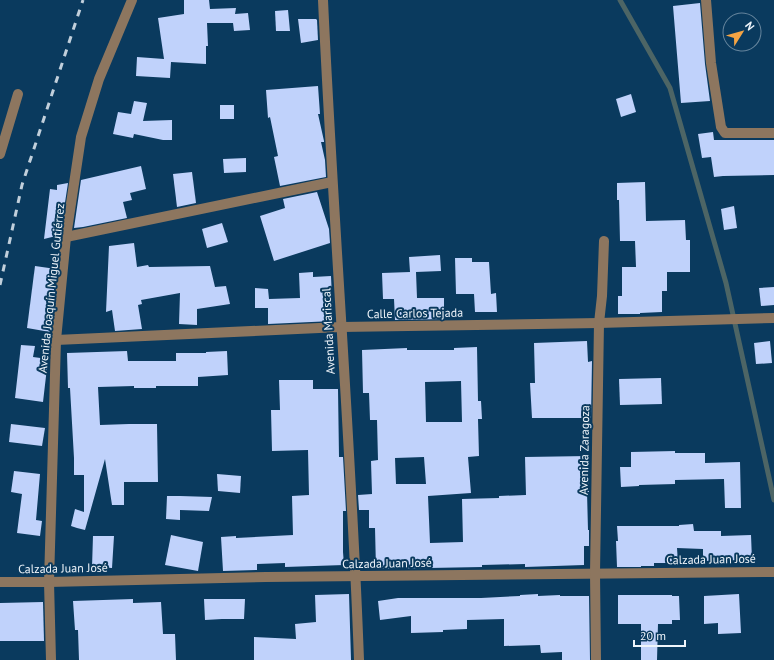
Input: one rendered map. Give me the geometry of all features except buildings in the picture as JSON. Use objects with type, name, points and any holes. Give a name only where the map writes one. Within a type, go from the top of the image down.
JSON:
[{"type":"street","name":"Avenida Joaquín Miguel Gutiérrez","points":[[51,660],[48,582],[56,340],[66,237],[81,137],[98,79],[132,0]]},
{"type":"street","name":"Avenida Mariscal","points":[[323,0],[332,182],[356,576],[359,660]]},
{"type":"street","points":[[706,0],[711,63],[721,127],[725,133],[774,133]]},
{"type":"street","points":[[0,154],[18,94]]},
{"type":"street","points":[[66,237],[332,182]]},
{"type":"street","name":"Avenida Zaragoza","points":[[596,660],[595,573],[599,323],[602,296],[604,241]]},
{"type":"street","name":"Calle Carlos Tejada","points":[[56,340],[341,327],[599,323],[774,318]]},
{"type":"street","name":"Calzada Juan José","points":[[0,582],[266,577],[774,572]]},
{"type":"waterway","points":[[620,0],[670,88],[726,283],[774,500]]},
{"type":"railway","points":[[0,285],[22,185],[83,0]]}]
